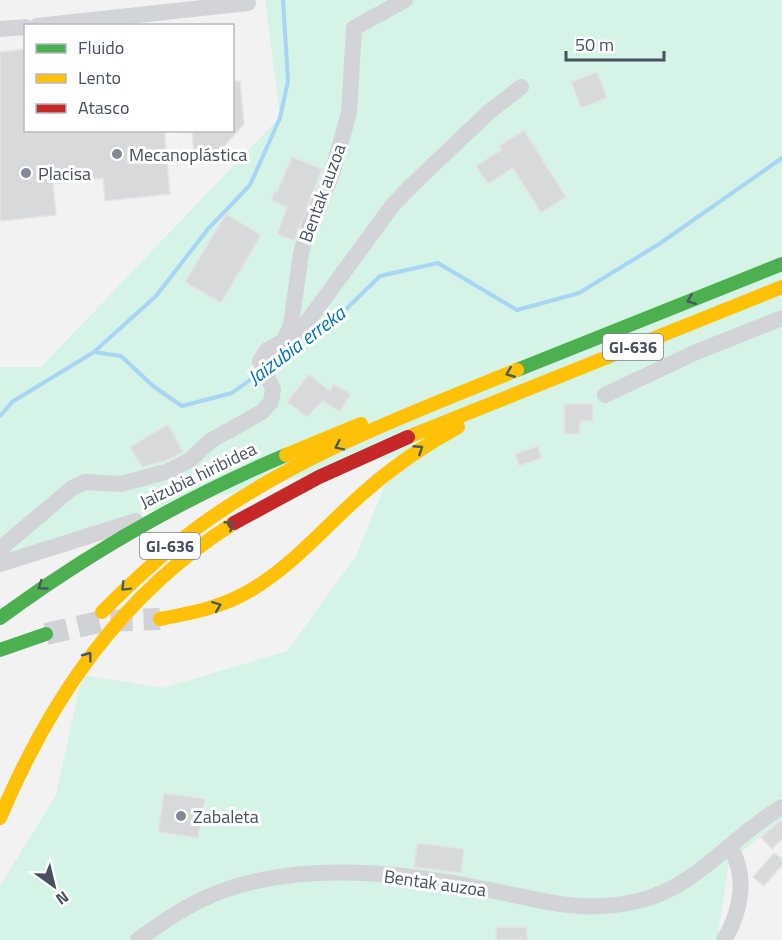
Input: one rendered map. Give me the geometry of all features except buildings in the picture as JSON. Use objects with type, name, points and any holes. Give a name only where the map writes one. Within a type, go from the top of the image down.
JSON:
[{"type":"main road","name":"GI-636","points":[[95,620],[147,566],[224,508],[298,466],[431,405],[782,264]]},
{"type":"main road","name":"GI-636","points":[[0,818],[28,751],[76,672],[115,624],[174,566],[232,523],[286,493],[402,440],[782,287]]},
{"type":"main road","name":"Jaizubia hiribidea","points":[[0,618],[62,572],[157,514],[284,454],[406,406],[431,405]]},
{"type":"main road","points":[[160,620],[209,610],[260,586],[305,550],[360,496],[396,465],[462,425],[483,407]]},
{"type":"main road","points":[[0,650],[46,634]]},
{"type":"street","name":"Bentak auzoa","points":[[283,343],[291,325],[301,253],[310,223],[330,180],[349,113],[354,28],[405,0]]},
{"type":"street","points":[[56,24],[248,3]]},
{"type":"street","points":[[0,29],[24,27]]},
{"type":"street","points":[[0,549],[72,488],[85,482],[121,484],[142,480],[190,460],[210,441],[262,412],[271,402],[273,389],[260,361],[267,350],[299,333],[392,206],[490,111],[521,87]]},
{"type":"street","points":[[605,395],[694,353],[782,318]]},
{"type":"street","points":[[0,564],[157,514]]},
{"type":"street","name":"Bentak auzoa","points":[[138,940],[176,914],[224,891],[271,878],[328,874],[375,874],[491,890],[571,908],[641,901],[670,888],[730,848],[782,807]]},
{"type":"street","points":[[724,940],[739,907],[740,863],[730,848]]},
{"type":"green space","points":[[265,0],[782,0],[782,818],[729,863],[717,940],[0,940],[0,886],[56,795],[82,675],[163,688],[287,651],[356,556],[397,456],[150,511],[0,558],[0,367],[41,367],[280,117]]},
{"type":"waterway","points":[[94,352],[156,296],[208,229],[250,185],[280,118],[288,81],[283,0]]},
{"type":"waterway","name":"Jaizubia erreka","points":[[267,368],[330,325],[380,276],[438,263],[517,310],[579,293],[659,244],[782,158]]},
{"type":"waterway","name":"Jaizubia erreka","points":[[0,416],[12,402],[94,352],[121,356],[153,386],[182,406],[232,393],[261,372]]},
{"type":"tunnel","points":[[46,634],[103,621],[160,619]]},
{"type":"traffic: fast","points":[[517,370],[782,264]]},
{"type":"traffic: fast","points":[[0,618],[68,571],[138,528],[211,489],[286,455]]},
{"type":"traffic: fast","points":[[0,650],[46,634]]},
{"type":"traffic: slow","points":[[408,437],[782,287]]},
{"type":"traffic: slow","points":[[102,612],[146,570],[194,530],[269,481],[391,421],[517,370]]},
{"type":"traffic: slow","points":[[286,455],[361,424]]},
{"type":"traffic: slow","points":[[160,619],[218,605],[251,590],[281,569],[384,476],[420,450],[458,427]]},
{"type":"traffic: slow","points":[[0,818],[42,732],[66,691],[94,652],[157,582],[194,551],[234,523]]},
{"type":"traffic: jam","points":[[234,523],[319,477],[408,437]]},
{"type":"place","name":"Mecanoplástica","points":[[117,154]]},
{"type":"place","name":"Placisa","points":[[26,173]]},
{"type":"place","name":"Zabaleta","points":[[181,816]]}]
